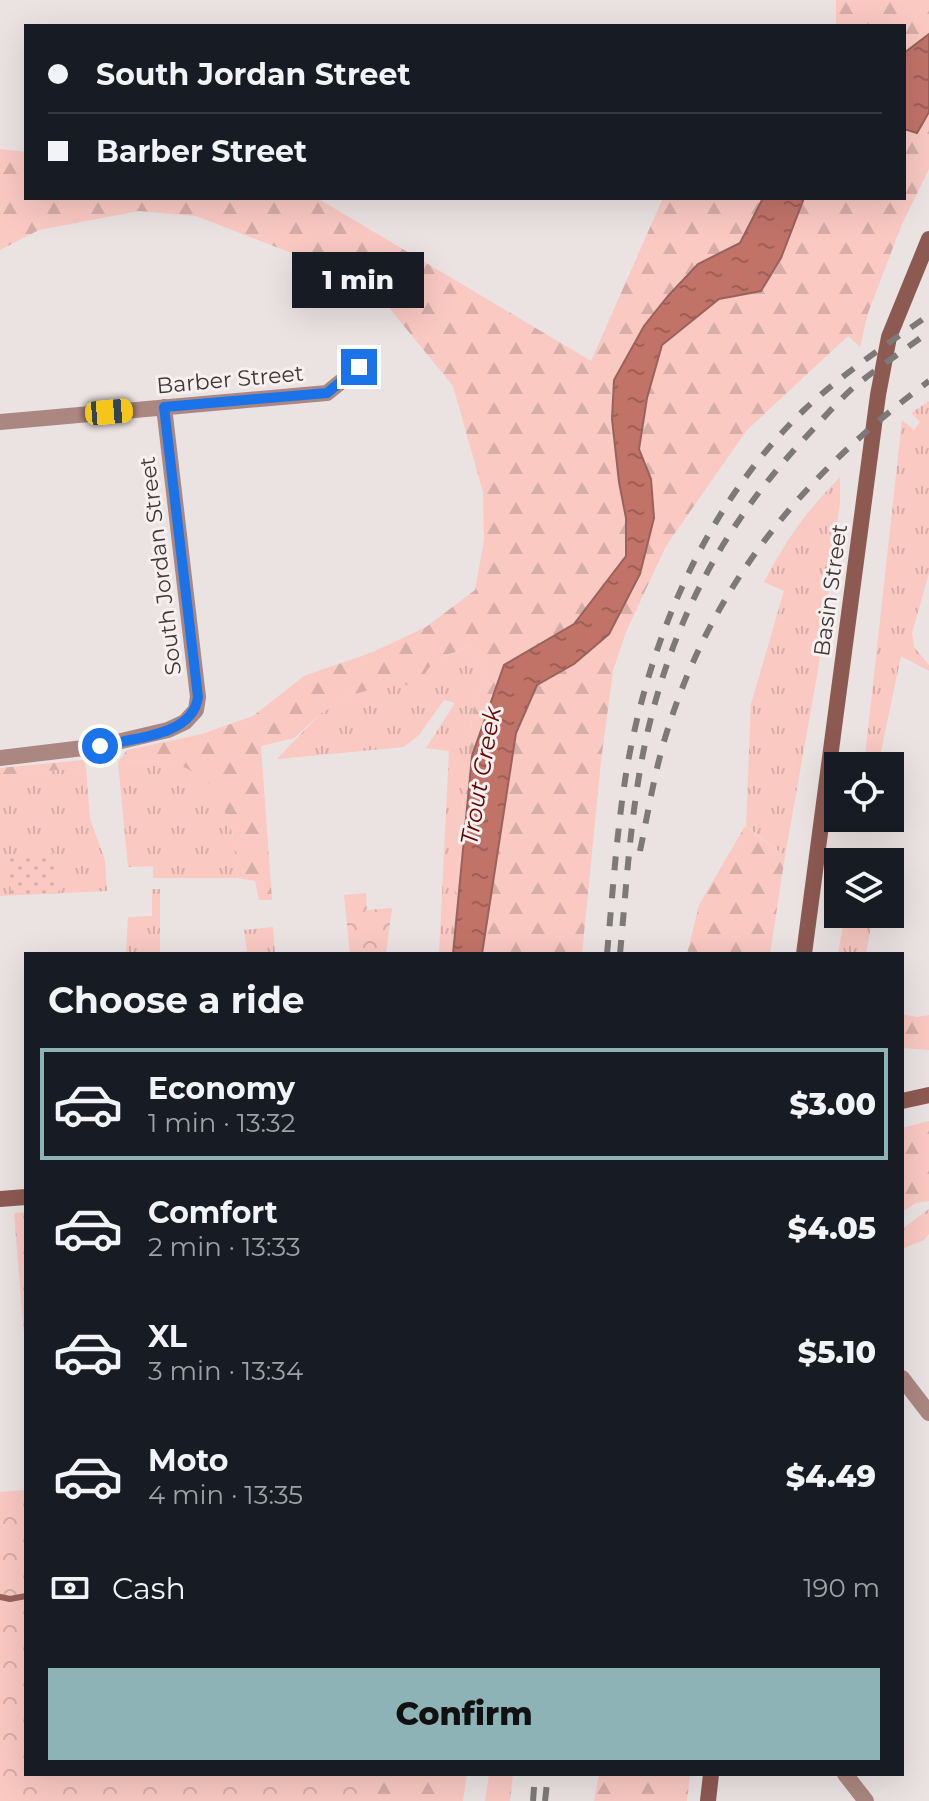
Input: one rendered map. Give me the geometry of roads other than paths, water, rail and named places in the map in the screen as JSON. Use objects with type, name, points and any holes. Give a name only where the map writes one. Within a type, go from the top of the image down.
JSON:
[{"type":"main road","name":"Basin Street","points":[[804,952],[878,395],[889,337],[929,239]]},
{"type":"main road","points":[[904,1101],[929,1095]]},
{"type":"main road","points":[[0,1199],[24,1197]]},
{"type":"main road","points":[[708,1801],[711,1776]]},
{"type":"street","name":"Barber Street","points":[[0,422],[327,393],[359,367]]},
{"type":"street","name":"South Jordan Street","points":[[0,758],[100,746],[168,730],[185,722],[196,710],[198,697],[164,407]]},
{"type":"street","points":[[904,1381],[929,1413]]},
{"type":"street","points":[[847,1776],[866,1801]]},
{"type":"water","points":[[929,34],[929,112],[917,133],[906,130],[906,51]]},
{"type":"water","points":[[762,200],[803,200],[781,258],[761,291],[719,299],[662,345],[647,398],[639,449],[651,479],[654,518],[640,574],[609,634],[574,664],[537,685],[516,733],[482,952],[453,952],[472,756],[504,665],[574,624],[626,556],[626,518],[612,419],[614,380],[644,326],[668,296],[698,264],[740,243]]},
{"type":"waterway","name":"Trout Creek","points":[[0,1597],[24,1596]]},
{"type":"railway","points":[[607,952],[628,762],[652,665],[689,572],[712,528],[770,446],[834,384],[929,315]]},
{"type":"railway","points":[[620,952],[642,758],[659,688],[688,610],[727,538],[776,471],[855,386],[929,332]]},
{"type":"railway","points":[[640,851],[661,752],[684,683],[708,631],[736,583],[767,537],[802,495],[883,417],[929,381]]},
{"type":"railway","points":[[533,1801],[535,1776]]},
{"type":"railway","points":[[545,1801],[548,1776]]}]
